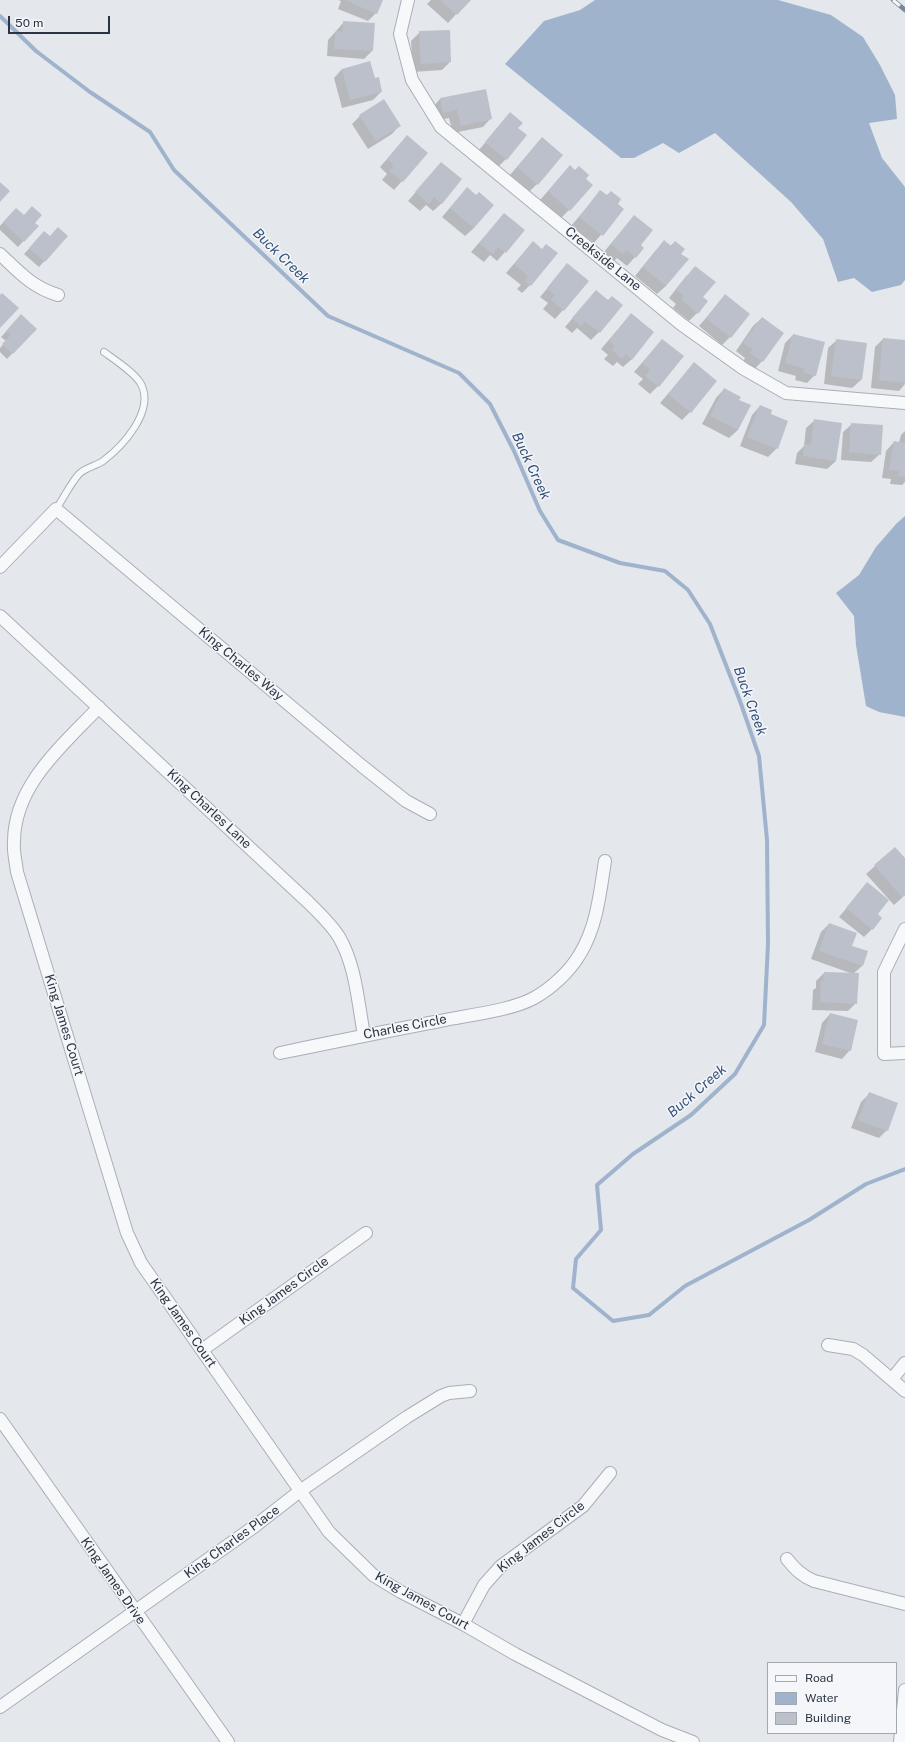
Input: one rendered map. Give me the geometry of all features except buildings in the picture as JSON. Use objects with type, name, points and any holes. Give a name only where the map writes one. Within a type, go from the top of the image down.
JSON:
[{"type":"street","name":"Creekside Lane","points":[[408,0],[400,34],[412,80],[441,127],[681,324],[744,368],[786,393],[905,403]]},
{"type":"street","points":[[0,254],[33,283],[43,290],[58,295]]},
{"type":"street","points":[[0,567],[56,509]]},
{"type":"street","name":"King Charles Way","points":[[56,509],[362,766],[406,800],[430,814]]},
{"type":"street","name":"King Charles Lane","points":[[0,616],[308,902],[331,926],[345,948],[352,973],[364,1035]]},
{"type":"street","name":"King James Court","points":[[99,707],[46,763],[26,792],[15,825],[14,855],[17,872],[127,1233],[141,1262],[329,1532],[373,1574],[401,1592],[515,1654],[662,1730],[693,1742]]},
{"type":"street","name":"Charles Circle","points":[[280,1053],[513,1006],[530,999],[552,986],[562,976],[579,955],[588,940],[594,923],[605,861]]},
{"type":"street","points":[[905,929],[884,972],[884,1054],[905,1053]]},
{"type":"street","name":"King James Circle","points":[[202,1350],[366,1233]]},
{"type":"street","points":[[828,1345],[853,1349],[905,1391]]},
{"type":"street","points":[[892,1379],[905,1363]]},
{"type":"street","name":"King Charles Place","points":[[0,1707],[255,1526],[300,1491],[406,1417],[440,1396],[449,1393],[470,1391]]},
{"type":"street","name":"King James Drive","points":[[0,1419],[228,1742]]},
{"type":"street","name":"King James Circle","points":[[462,1624],[484,1585],[501,1566],[583,1506],[610,1473]]},
{"type":"street","points":[[787,1560],[797,1571],[806,1578],[814,1581],[905,1604]]},
{"type":"street","points":[[900,1742],[905,1690]]},
{"type":"lane","points":[[56,509],[80,473],[102,462],[125,441],[139,422],[143,410],[144,396],[141,384],[131,373],[104,352]]},
{"type":"water","points":[[595,0],[778,0],[831,15],[863,37],[880,65],[895,95],[897,119],[869,123],[882,158],[905,187],[905,280],[901,285],[872,292],[854,278],[838,282],[823,239],[791,202],[715,133],[679,153],[663,143],[634,158],[621,158],[505,64],[544,21],[580,10]]},
{"type":"water","points":[[905,516],[905,717],[879,712],[866,706],[856,645],[854,616],[836,593],[859,575],[876,547]]},
{"type":"waterway","name":"Buck Creek","points":[[0,16],[36,51],[90,92],[150,132],[174,170],[328,316],[459,373],[490,404],[514,451],[540,511],[558,540],[620,563],[665,571],[688,590],[710,624],[740,701],[759,756],[767,840],[768,944],[764,1025],[735,1074],[691,1115],[633,1154],[597,1185],[601,1230],[576,1259],[573,1288],[613,1321],[649,1315],[685,1286],[809,1220],[866,1184],[905,1169]]},
{"type":"railway","points":[[893,0],[905,10]]}]
